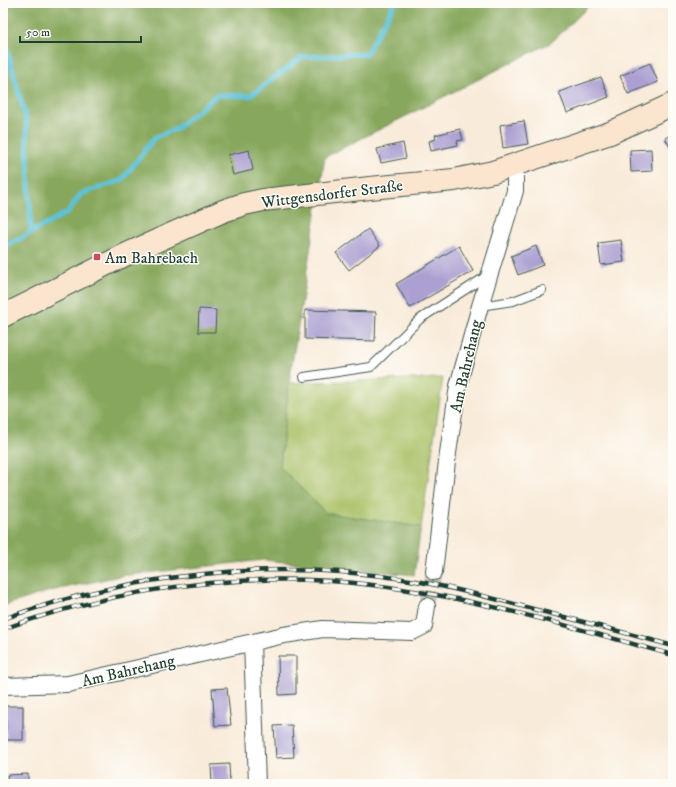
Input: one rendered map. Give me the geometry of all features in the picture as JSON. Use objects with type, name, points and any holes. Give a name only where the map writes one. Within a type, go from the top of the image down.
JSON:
[{"type":"street","name":"Wittgensdorfer Straße","points":[[3,316],[127,254],[223,211],[244,204],[263,200],[454,180],[493,172],[610,133],[673,104]]},
{"type":"street","name":"Am Bahrehang","points":[[434,572],[448,453],[458,386],[480,306],[515,191],[515,165]]},
{"type":"street","name":"Am Bahrehang","points":[[3,686],[68,684],[252,642],[323,629],[412,632],[424,626],[427,606]]},
{"type":"street","points":[[252,642],[257,784]]},
{"type":"lane","points":[[304,377],[371,367],[420,319],[490,274]]},
{"type":"lane","points":[[480,306],[513,301],[542,290]]},
{"type":"green space","points":[[3,3],[592,3],[552,42],[325,157],[289,383],[280,467],[326,513],[421,527],[414,575],[263,560],[120,576],[50,591],[3,606]]},
{"type":"green space","points":[[443,378],[421,527],[326,513],[280,467],[289,383]]},
{"type":"building","points":[[650,63],[658,82],[628,94],[620,76]]},
{"type":"building","points":[[601,77],[609,97],[567,113],[559,92]]},
{"type":"building","points":[[524,121],[528,144],[503,148],[500,125]]},
{"type":"building","points":[[460,129],[463,140],[457,141],[458,145],[431,151],[429,141],[436,139],[435,135]]},
{"type":"building","points":[[673,134],[673,153],[665,138]]},
{"type":"building","points":[[403,143],[406,158],[381,163],[377,149]]},
{"type":"building","points":[[651,149],[652,171],[631,172],[630,150]]},
{"type":"building","points":[[249,150],[253,170],[233,175],[228,155]]},
{"type":"building","points":[[368,229],[380,246],[349,270],[336,253]]},
{"type":"building","points":[[621,240],[624,262],[601,265],[598,243]]},
{"type":"building","points":[[459,246],[473,271],[410,308],[396,284]]},
{"type":"building","points":[[536,246],[543,265],[518,275],[511,256]]},
{"type":"building","points":[[199,309],[216,310],[215,332],[198,332]]},
{"type":"building","points":[[305,310],[376,312],[375,341],[305,339]]},
{"type":"building","points":[[278,656],[296,656],[296,694],[279,695]]},
{"type":"building","points":[[227,688],[231,725],[215,726],[212,689]]},
{"type":"building","points":[[6,706],[23,706],[23,740],[6,740]]},
{"type":"building","points":[[292,725],[294,757],[276,758],[274,726]]},
{"type":"building","points":[[229,764],[230,784],[212,784],[211,765]]},
{"type":"building","points":[[28,774],[28,784],[8,784],[7,775]]},
{"type":"waterway","points":[[3,248],[68,212],[81,194],[122,180],[155,137],[176,129],[217,95],[250,96],[302,57],[366,54],[395,3]]},
{"type":"waterway","points":[[3,35],[26,119],[31,231]]},
{"type":"tunnel","points":[[427,606],[434,572]]},
{"type":"railway","points":[[3,619],[52,603],[102,590],[152,581],[204,574],[307,570],[359,573],[441,586],[673,646]]},
{"type":"railway","points":[[3,629],[47,614],[93,602],[138,593],[232,581],[325,581],[410,590],[486,605],[673,655]]},
{"type":"place","name":"Am Bahrebach","points":[[97,257]]}]
